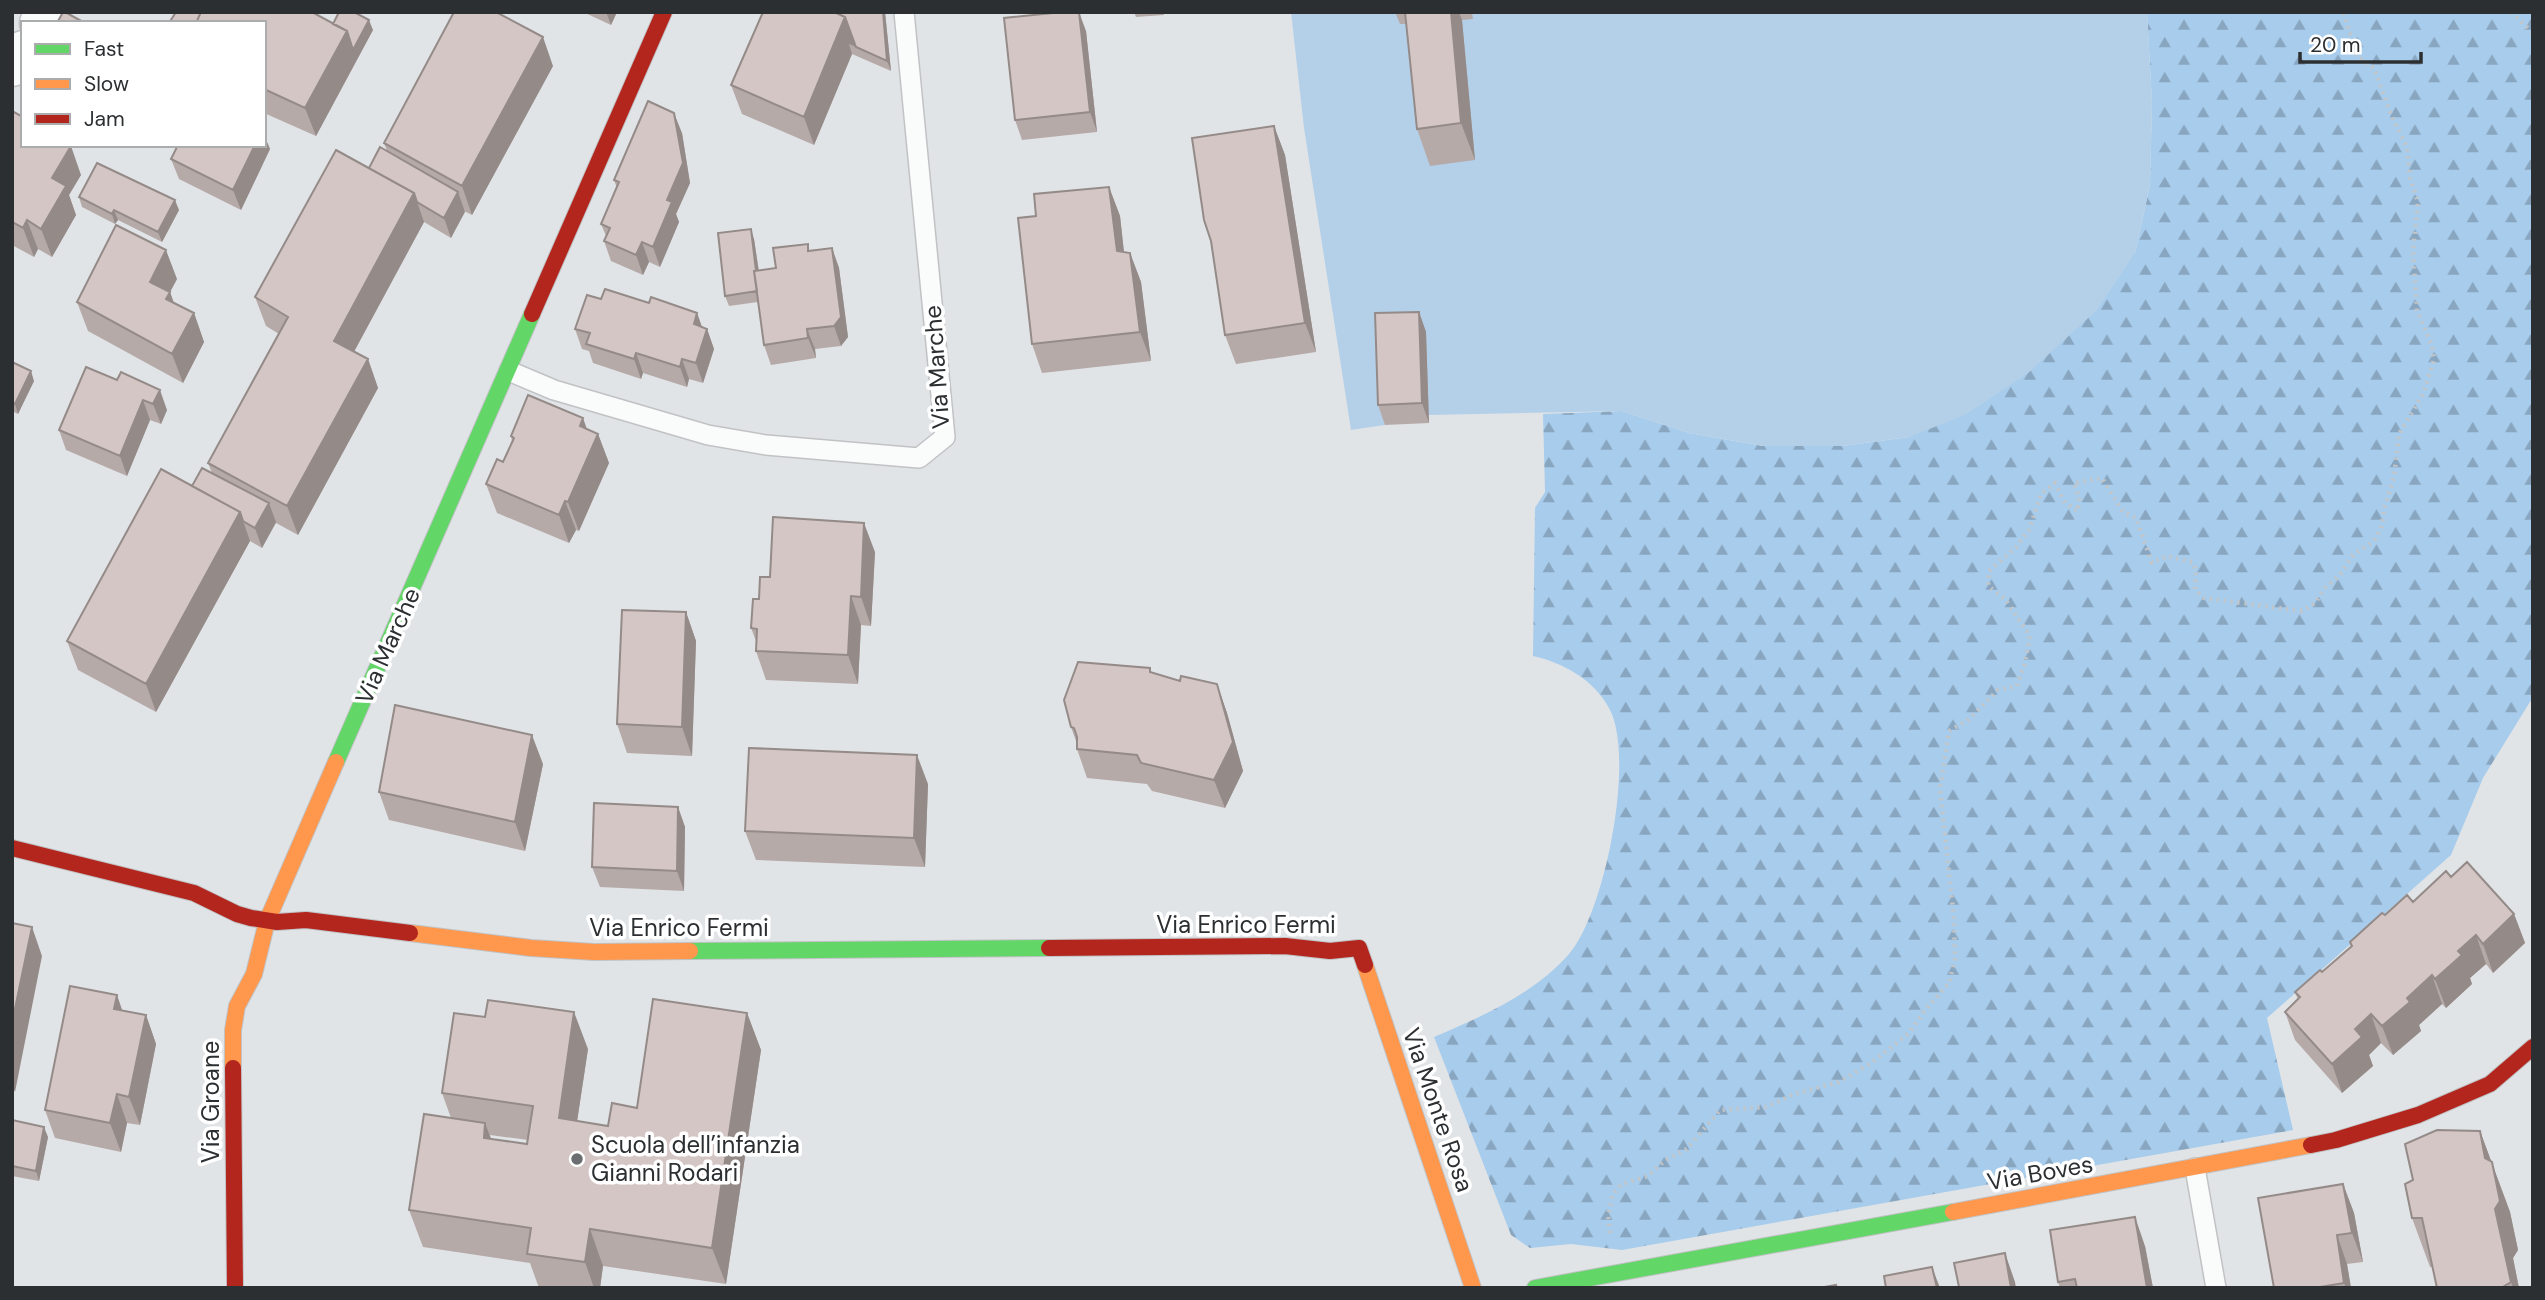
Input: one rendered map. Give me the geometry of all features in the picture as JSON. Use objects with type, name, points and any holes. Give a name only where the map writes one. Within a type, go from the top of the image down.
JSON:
[{"type":"street","name":"Via Marche","points":[[267,921],[664,12]]},
{"type":"street","name":"Via Enrico Fermi","points":[[12,848],[194,893],[237,914],[267,921],[306,920],[519,947],[594,952],[1285,946],[1330,951],[1359,948]]},
{"type":"street","name":"Via Groane","points":[[235,1288],[234,1017],[247,984],[254,974],[267,921]]},
{"type":"street","name":"Via Monte Rosa","points":[[1359,948],[1473,1288]]},
{"type":"street","name":"Via Boves","points":[[1535,1288],[2336,1140],[2418,1115],[2490,1084],[2533,1047]]},
{"type":"lane","name":"Via Marche","points":[[509,371],[554,390],[708,435],[766,445],[919,458],[945,437],[904,12]]},
{"type":"lane","points":[[2490,1084],[2533,1065]]},
{"type":"lane","points":[[2195,1168],[2216,1288]]},
{"type":"path","points":[[1623,1273],[1614,1254],[1608,1215],[1613,1194],[1622,1184],[1648,1176],[1664,1161],[1687,1149],[1720,1110],[1766,1107],[1794,1094],[1839,1082],[1871,1063],[1908,1034],[1949,983],[1955,960],[1947,836],[1940,789],[1949,731],[1968,720],[1998,690],[2017,686],[2030,636],[2005,599],[1988,586],[1989,571],[2016,547],[2029,530],[2041,494],[2054,483],[2065,503],[2078,511],[2079,498],[2074,483],[2102,478],[2123,512],[2136,518],[2152,563],[2167,556],[2192,562],[2196,570],[2195,590],[2204,598],[2251,605],[2302,611],[2315,603],[2325,588],[2340,575],[2353,555],[2374,541],[2381,528],[2394,477],[2399,434],[2423,394],[2434,360],[2432,346],[2417,310],[2413,251],[2418,202],[2410,178],[2407,147],[2392,117],[2374,68],[2357,56],[2343,12]]},
{"type":"path","points":[[2511,12],[2533,33]]},
{"type":"green space","points":[[2147,12],[2533,12],[2533,697],[2483,778],[2451,855],[2267,1018],[2293,1130],[1622,1250],[1571,1244],[1530,1248],[1511,1235],[1434,1037],[1507,1003],[1540,981],[1569,954],[1582,934],[1594,905],[1613,834],[1619,761],[1617,731],[1609,708],[1595,689],[1577,674],[1556,663],[1533,656],[1535,508],[1545,492],[1543,414],[1622,411],[1689,433],[1763,446],[1843,446],[1909,437],[2135,253],[2150,185],[2152,103]]},
{"type":"shaded area","points":[[1291,12],[2147,12],[2152,103],[2150,185],[2135,253],[2097,310],[2027,374],[1965,415],[1909,437],[1843,446],[1763,446],[1689,433],[1622,411],[1429,415],[1383,333],[1385,425],[1351,430],[1304,128]]},
{"type":"building","points":[[65,12],[81,21],[58,21]]},
{"type":"building","points":[[176,12],[201,12],[197,21],[170,21]]},
{"type":"building","points":[[201,12],[312,12],[347,31],[305,108],[266,90],[266,21],[197,21]]},
{"type":"building","points":[[339,12],[354,12],[369,20],[353,50],[347,31],[333,24]]},
{"type":"building","points":[[454,12],[496,12],[543,37],[462,186],[384,143]]},
{"type":"building","points":[[763,12],[834,12],[845,17],[804,117],[731,85]]},
{"type":"building","points":[[834,12],[883,12],[887,61],[856,47],[845,17]]},
{"type":"building","points":[[1079,12],[1090,112],[1015,120],[1004,18]]},
{"type":"building","points":[[1405,12],[1451,12],[1461,123],[1417,129]]},
{"type":"building","points":[[648,101],[674,113],[683,163],[667,200],[672,202],[653,247],[642,242],[636,255],[604,241],[610,228],[601,224],[619,182],[614,180]]},
{"type":"building","points":[[12,111],[21,116],[21,147],[70,147],[52,178],[66,186],[41,229],[27,220],[23,228],[12,222]]},
{"type":"building","points":[[1274,126],[1305,323],[1225,335],[1192,138]]},
{"type":"building","points":[[177,147],[254,147],[233,190],[171,159]]},
{"type":"building","points":[[380,147],[458,192],[444,218],[417,202],[414,193],[369,168]]},
{"type":"building","points":[[336,150],[414,193],[334,341],[368,359],[287,506],[208,463],[288,317],[255,297]]},
{"type":"building","points":[[97,163],[175,200],[158,232],[114,210],[112,214],[79,197]]},
{"type":"building","points":[[1109,187],[1117,251],[1130,253],[1140,332],[1032,344],[1018,218],[1036,216],[1034,194]]},
{"type":"building","points":[[116,225],[166,250],[150,282],[170,292],[166,299],[194,313],[172,354],[77,302]]},
{"type":"building","points":[[751,229],[757,291],[725,296],[718,233]]},
{"type":"building","points":[[808,244],[808,251],[832,248],[841,317],[834,326],[807,329],[808,338],[764,345],[754,271],[776,268],[773,248]]},
{"type":"building","points":[[605,289],[649,303],[651,297],[697,313],[694,324],[707,329],[696,363],[682,359],[680,367],[636,353],[634,359],[586,344],[590,333],[575,329],[587,295],[601,299]]},
{"type":"building","points":[[1419,312],[1422,403],[1378,405],[1375,313]]},
{"type":"building","points":[[12,362],[31,371],[15,404],[12,402]]},
{"type":"building","points":[[86,367],[117,380],[121,372],[160,390],[153,404],[143,400],[120,456],[59,430]]},
{"type":"building","points":[[528,395],[583,418],[580,426],[598,434],[568,502],[565,501],[559,515],[486,484],[497,459],[503,462]]},
{"type":"building","points":[[202,468],[269,503],[255,528],[243,521],[240,512],[192,486]]},
{"type":"building","points":[[161,469],[240,512],[146,684],[67,641]]},
{"type":"building","points":[[773,517],[864,523],[861,597],[851,596],[848,655],[756,651],[757,629],[751,628],[753,599],[759,599],[760,577],[770,577]]},
{"type":"building","points":[[622,610],[686,612],[682,727],[617,724]]},
{"type":"building","points":[[1078,662],[1150,668],[1150,672],[1180,681],[1181,676],[1217,684],[1233,742],[1214,780],[1141,763],[1137,755],[1077,749],[1077,737],[1071,727],[1064,700]]},
{"type":"building","points":[[395,705],[532,735],[515,822],[379,792]]},
{"type":"building","points":[[749,748],[917,755],[914,838],[745,831]]},
{"type":"building","points":[[594,803],[678,807],[677,871],[592,867]]},
{"type":"building","points":[[2467,862],[2514,914],[2483,944],[2476,935],[2458,951],[2462,955],[2435,979],[2432,975],[2407,998],[2410,1002],[2382,1026],[2371,1014],[2355,1029],[2362,1037],[2332,1064],[2285,1012],[2300,997],[2295,992],[2352,946],[2350,942],[2382,913],[2385,915],[2407,895],[2413,902],[2446,871],[2451,877]]},
{"type":"building","points":[[12,923],[32,927],[12,1023]]},
{"type":"building","points":[[70,986],[117,995],[114,1009],[146,1015],[129,1097],[117,1094],[110,1123],[45,1110]]},
{"type":"building","points":[[653,999],[747,1013],[712,1248],[590,1229],[585,1262],[527,1254],[531,1228],[409,1210],[424,1114],[485,1123],[484,1138],[527,1144],[533,1106],[442,1093],[454,1013],[485,1017],[488,1000],[574,1012],[559,1118],[608,1126],[612,1103],[637,1108]]},
{"type":"building","points":[[12,1120],[44,1127],[36,1171],[12,1166]]},
{"type":"building","points":[[2437,1130],[2480,1131],[2485,1158],[2492,1162],[2500,1201],[2495,1209],[2511,1282],[2501,1288],[2437,1288],[2422,1218],[2412,1218],[2405,1184],[2413,1180],[2405,1144]]},
{"type":"building","points":[[2343,1184],[2352,1233],[2337,1235],[2344,1283],[2314,1288],[2274,1288],[2258,1198]]},
{"type":"building","points":[[2135,1217],[2147,1288],[2077,1288],[2075,1279],[2058,1282],[2050,1230]]},
{"type":"building","points":[[2005,1253],[2011,1288],[1953,1288],[1959,1287],[1954,1263]]},
{"type":"building","points":[[1932,1267],[1937,1288],[1886,1288],[1884,1276]]},
{"type":"traffic: fast","points":[[336,762],[532,314]]},
{"type":"traffic: fast","points":[[690,951],[1049,948]]},
{"type":"traffic: fast","points":[[1535,1288],[1953,1212]]},
{"type":"traffic: slow","points":[[233,1068],[233,1030],[237,1006],[254,974],[267,921],[336,762]]},
{"type":"traffic: slow","points":[[410,933],[531,948],[594,952],[690,951]]},
{"type":"traffic: slow","points":[[1365,965],[1473,1288]]},
{"type":"traffic: slow","points":[[1953,1212],[2311,1145]]},
{"type":"traffic: jam","points":[[532,314],[664,12]]},
{"type":"traffic: jam","points":[[12,848],[194,893],[251,918],[277,922],[306,920],[410,933]]},
{"type":"traffic: jam","points":[[1049,948],[1285,946],[1330,951],[1359,948],[1365,965]]},
{"type":"traffic: jam","points":[[2311,1145],[2418,1115],[2490,1084],[2533,1047]]},
{"type":"traffic: jam","points":[[233,1068],[235,1288]]},
{"type":"place","name":"Scuola dell’infanzia Gianni Rodari","points":[[577,1159]]}]
